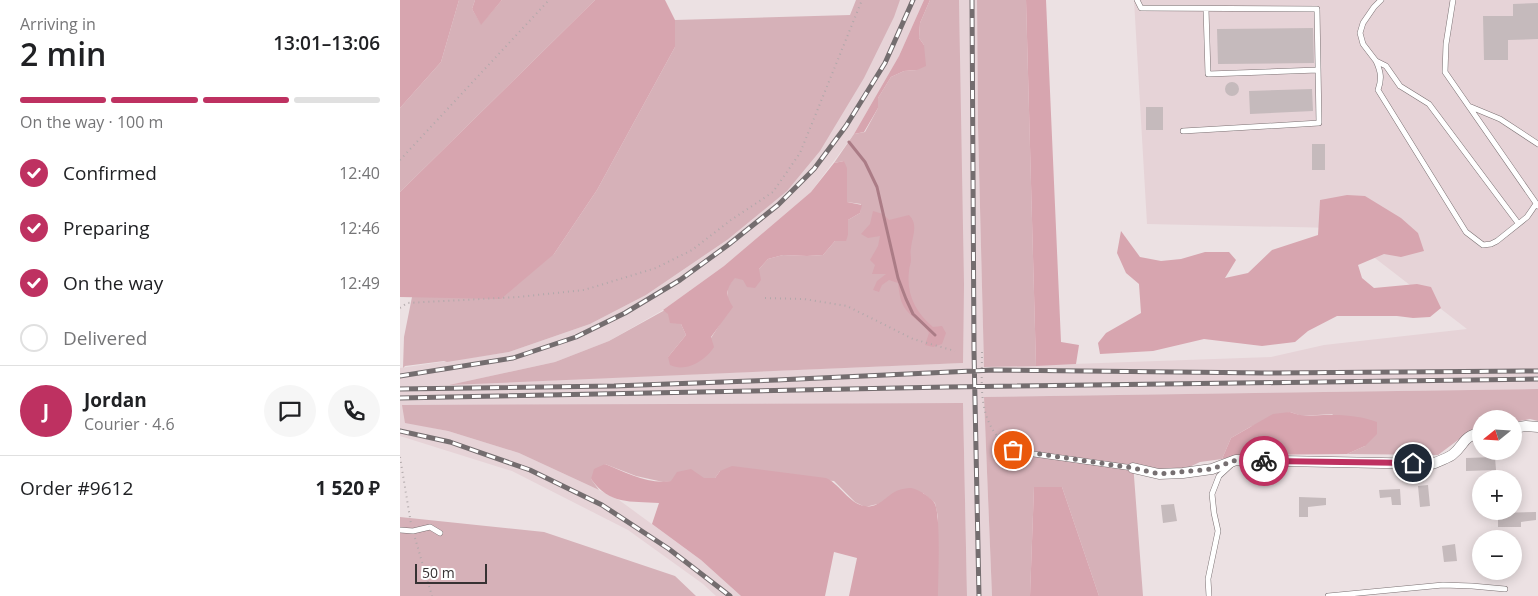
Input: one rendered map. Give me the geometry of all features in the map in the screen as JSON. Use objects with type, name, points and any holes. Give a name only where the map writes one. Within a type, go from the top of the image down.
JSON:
[{"type":"street","points":[[1522,427],[1538,427]]},
{"type":"street","points":[[1133,468],[1159,474],[1184,473],[1212,469],[1236,460],[1432,464],[1453,454],[1472,435]]},
{"type":"lane","points":[[1137,0],[1141,8],[1317,9],[1319,123],[1183,131]]},
{"type":"lane","points":[[1381,0],[1374,7],[1360,33],[1363,44],[1376,61],[1381,72],[1378,90],[1466,232],[1483,245],[1491,244],[1527,217],[1537,205],[1445,72],[1446,44],[1453,0]]},
{"type":"lane","points":[[1206,8],[1208,74],[1318,70]]},
{"type":"lane","points":[[1376,61],[1386,66],[1400,86],[1429,104],[1518,223]]},
{"type":"lane","points":[[1470,106],[1500,119],[1538,144]]},
{"type":"lane","points":[[1013,450],[1133,468]]},
{"type":"lane","points":[[1209,596],[1208,579],[1218,531],[1212,494],[1219,476],[1236,460]]},
{"type":"lane","points":[[400,530],[413,531],[430,528],[440,533]]},
{"type":"lane","points":[[1328,596],[1443,585],[1505,590]]},
{"type":"path","points":[[400,160],[549,0]]},
{"type":"path","points":[[400,304],[518,297],[584,290],[656,268],[692,250],[731,220],[773,192],[800,153],[862,0]]},
{"type":"path","points":[[765,298],[804,299],[847,306],[913,339],[955,351]]},
{"type":"path","points":[[400,308],[407,303]]},
{"type":"path","points":[[982,352],[982,396],[987,421],[1002,441],[1013,450]]},
{"type":"path","points":[[400,457],[407,505],[432,596]]},
{"type":"shaded area","points":[[400,0],[459,0],[441,62],[400,108]]},
{"type":"shaded area","points":[[459,0],[475,0],[472,9],[481,24],[502,0],[595,0],[400,192],[400,108],[441,62]]},
{"type":"shaded area","points":[[475,0],[502,0],[481,25],[472,9]]},
{"type":"shaded area","points":[[595,0],[665,0],[675,20],[675,47],[597,190],[554,254],[501,299],[400,297],[400,192]]},
{"type":"shaded area","points":[[856,0],[900,0],[894,17],[864,78],[820,151],[787,191],[727,240],[646,295],[590,324],[509,352],[447,362],[405,366],[403,368],[404,337],[412,297],[439,297],[554,254],[597,190],[675,47],[675,20],[850,15]]},
{"type":"shaded area","points":[[900,0],[924,0],[899,56],[854,134],[811,192],[724,266],[663,310],[609,341],[555,362],[454,384],[963,363],[959,0],[977,0],[984,367],[1271,357],[1324,345],[1467,329],[1336,228],[1147,224],[1134,0],[1538,0],[1538,389],[984,397],[992,596],[967,596],[963,403],[601,405],[405,422],[448,431],[519,453],[619,500],[701,560],[741,596],[716,596],[703,584],[628,530],[512,471],[400,436],[400,368],[509,352],[590,324],[646,295],[727,240]]},
{"type":"shaded area","points":[[924,0],[930,0],[920,23],[919,38],[924,45],[926,66],[917,70],[904,71],[891,77],[878,98],[878,108],[864,132],[854,134],[899,56]]},
{"type":"shaded area","points":[[930,0],[959,0],[964,285],[963,363],[449,385],[555,362],[609,341],[665,310],[681,324],[686,335],[668,357],[711,338],[720,324],[728,299],[728,287],[735,277],[743,279],[759,269],[768,259],[783,255],[823,255],[835,241],[848,235],[848,220],[860,213],[861,204],[847,202],[844,161],[834,163],[854,134],[865,132],[878,108],[878,98],[891,77],[904,71],[917,70],[924,45],[919,38],[920,23]]},
{"type":"shaded area","points":[[977,0],[1026,0],[1036,366],[984,367]]},
{"type":"shaded area","points":[[1026,0],[1046,0],[1061,342],[1079,345],[1076,364],[1036,366]]},
{"type":"shaded area","points":[[844,161],[847,168],[847,202],[862,205],[860,213],[848,220],[846,241],[835,241],[823,255],[783,255],[768,259],[759,269],[761,280],[755,288],[747,287],[743,280],[735,278],[728,292],[733,307],[711,337],[714,347],[701,361],[695,364],[682,367],[670,365],[668,357],[686,335],[681,324],[670,323],[668,314],[663,310],[724,266],[811,192],[834,163]]},
{"type":"shaded area","points":[[1347,195],[1365,196],[1401,218],[1418,233],[1424,251],[1401,257],[1384,254],[1358,265],[1362,278],[1374,288],[1417,284],[1431,287],[1441,308],[1430,317],[1337,316],[1308,331],[1295,342],[1262,346],[1204,339],[1153,351],[1100,354],[1098,343],[1106,333],[1141,313],[1139,284],[1126,273],[1117,253],[1121,231],[1140,257],[1161,261],[1181,259],[1205,252],[1229,252],[1236,260],[1225,278],[1248,273],[1272,250],[1318,235],[1320,200]]},
{"type":"shaded area","points":[[873,211],[883,214],[889,220],[909,215],[912,219],[914,231],[908,279],[909,287],[917,309],[927,322],[933,327],[942,326],[946,333],[942,344],[933,347],[925,345],[929,333],[904,307],[898,283],[889,280],[882,285],[879,292],[873,290],[877,281],[886,274],[872,274],[875,265],[870,260],[878,246],[880,236],[868,238],[861,234],[870,224]]},
{"type":"shaded area","points":[[1538,389],[1538,421],[1530,419],[1522,420],[1522,410],[1472,410],[1472,432],[1466,434],[1438,455],[1347,454],[1365,446],[1332,414],[1302,416],[1290,412],[1250,427],[1231,438],[1222,459],[1200,462],[1177,473],[1133,463],[1143,596],[1099,596],[1062,487],[1034,487],[1030,596],[992,596],[984,397]]},
{"type":"shaded area","points":[[963,403],[967,596],[938,596],[938,517],[935,503],[923,493],[865,507],[855,502],[834,481],[720,471],[715,478],[663,482],[636,476],[605,464],[591,479],[599,490],[519,453],[448,431],[405,423],[402,405]]},
{"type":"shaded area","points":[[1290,412],[1307,416],[1340,415],[1366,419],[1377,422],[1377,434],[1365,446],[1347,454],[1240,455],[1222,459],[1231,438],[1273,414]]},
{"type":"shaded area","points":[[605,464],[637,477],[663,482],[671,481],[677,472],[691,469],[704,478],[715,478],[720,471],[732,466],[826,478],[854,502],[865,506],[875,505],[899,490],[910,488],[916,490],[928,496],[935,504],[937,511],[939,535],[938,596],[849,596],[857,558],[834,552],[825,596],[741,596],[701,560],[652,524],[659,503],[621,500],[598,487],[591,479],[594,469]]},
{"type":"shaded area","points":[[1034,487],[1062,487],[1099,596],[1030,596]]},
{"type":"shaded area","points":[[400,517],[544,532],[675,576],[696,596],[400,596]]},
{"type":"building","points":[[1538,3],[1538,39],[1508,40],[1508,60],[1484,60],[1483,16],[1513,16],[1513,4]]},
{"type":"building","points":[[1313,28],[1314,63],[1218,64],[1217,29]]},
{"type":"building","points":[[1229,82],[1235,82],[1239,89],[1235,96],[1229,96],[1225,92],[1225,86]]},
{"type":"building","points":[[1312,89],[1313,111],[1250,114],[1249,91]]},
{"type":"building","points":[[1146,107],[1163,107],[1163,130],[1146,130]]},
{"type":"building","points":[[1312,144],[1325,144],[1325,170],[1312,170]]},
{"type":"building","points":[[1466,458],[1472,458],[1472,460],[1495,460],[1496,470],[1466,471]]},
{"type":"building","points":[[1428,485],[1430,506],[1420,507],[1418,486]]},
{"type":"building","points":[[1400,489],[1401,505],[1392,505],[1391,497],[1380,498],[1379,490]]},
{"type":"building","points":[[1299,497],[1326,498],[1326,505],[1308,507],[1308,517],[1299,517]]},
{"type":"building","points":[[1174,504],[1177,521],[1163,523],[1161,505]]},
{"type":"building","points":[[1522,512],[1536,512],[1536,520],[1521,522],[1521,527],[1498,527],[1498,520],[1522,520]]},
{"type":"building","points":[[1455,544],[1457,561],[1444,562],[1442,546]]},
{"type":"waterway","points":[[849,142],[865,162],[877,187],[898,278],[906,299],[913,314],[935,335]]},
{"type":"railway","points":[[400,376],[513,358],[576,337],[625,313],[680,280],[728,245],[778,205],[814,169],[846,126],[885,63],[913,0]]},
{"type":"railway","points":[[972,0],[974,351],[979,596]]},
{"type":"railway","points":[[400,389],[614,386],[994,370],[1267,373],[1538,371]]},
{"type":"railway","points":[[400,398],[947,387],[1538,379]]},
{"type":"railway","points":[[400,431],[450,442],[530,470],[602,505],[669,549],[730,596]]},
{"type":"way so far","points":[[1013,450],[1133,468],[1159,474],[1212,469],[1236,460],[1264,461]]},
{"type":"route","points":[[1264,461],[1413,463]]}]
